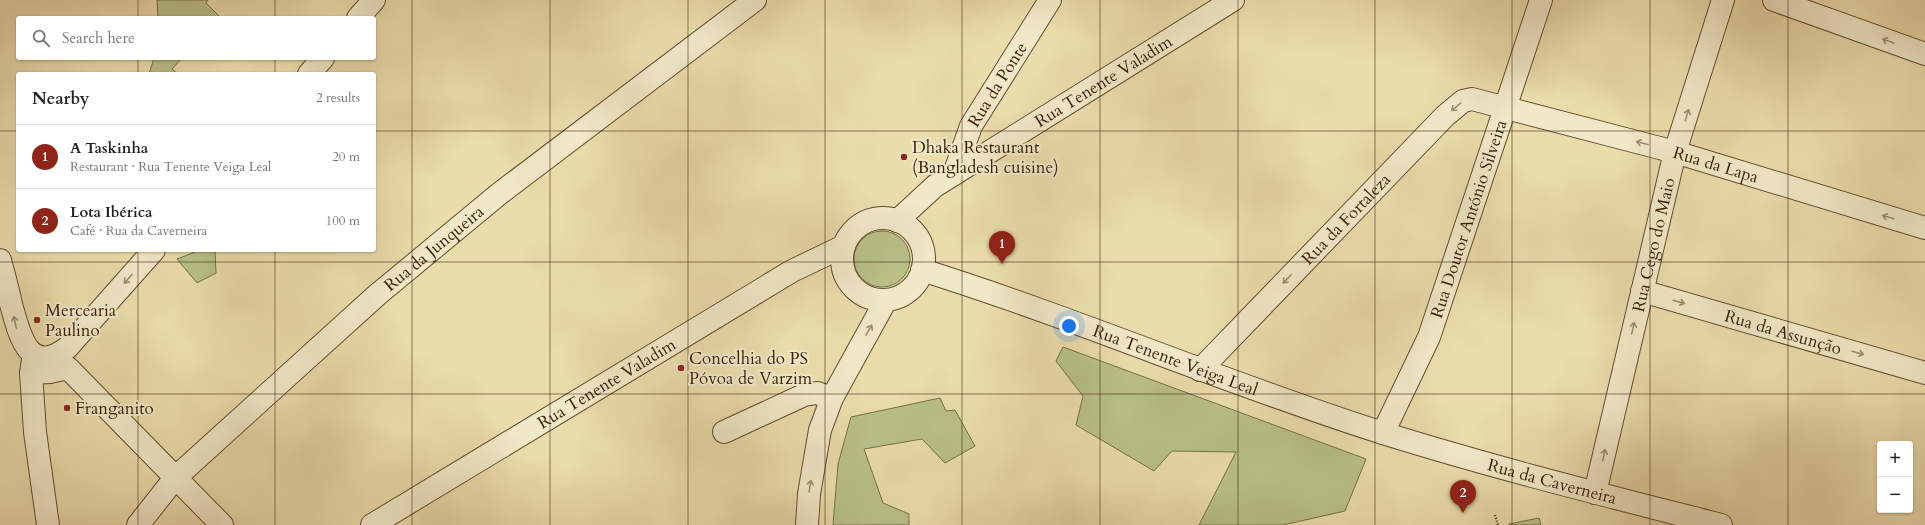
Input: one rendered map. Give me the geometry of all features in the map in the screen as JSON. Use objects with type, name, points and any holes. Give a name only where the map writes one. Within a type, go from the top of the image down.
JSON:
[{"type":"street","points":[[360,16],[374,0]]},
{"type":"street","name":"Rua da Junqueira","points":[[138,525],[175,478],[377,295],[499,194],[755,0]]},
{"type":"street","name":"Rua da Ponte","points":[[954,174],[971,126],[1050,0]]},
{"type":"street","name":"Rua Tenente Valadim","points":[[897,221],[935,186],[1233,0]]},
{"type":"street","name":"Rua Doutor António Silveira","points":[[1383,433],[1429,337],[1541,0]]},
{"type":"street","name":"Rua Cego do Maio","points":[[1595,493],[1675,152],[1722,0]]},
{"type":"street","points":[[1774,0],[1925,54]]},
{"type":"street","points":[[311,72],[321,60]]},
{"type":"street","name":"Rua da Fortaleza","points":[[1200,370],[1445,116],[1463,101],[1472,99],[1506,108]]},
{"type":"street","name":"Rua da Lapa","points":[[1506,108],[1675,152],[1925,228]]},
{"type":"street","points":[[881,219],[897,221],[913,232],[919,241],[923,260],[922,270],[912,287],[900,296],[886,300],[872,299],[860,294],[850,285],[844,273],[842,260],[844,246],[852,232],[865,222],[881,219]]},
{"type":"street","name":"Rua Tenente Valadim","points":[[372,525],[792,271],[844,246]]},
{"type":"street","points":[[33,363],[43,356],[56,356],[67,348],[152,252]]},
{"type":"street","points":[[0,260],[18,332],[29,351],[33,363],[35,432],[48,525]]},
{"type":"street","name":"Rua Tenente Veiga Leal","points":[[922,270],[982,289],[1200,370],[1383,433]]},
{"type":"street","name":"Rua da Assunção","points":[[1642,291],[1925,373]]},
{"type":"street","points":[[807,525],[809,494],[820,430],[832,398],[852,359],[886,300]]},
{"type":"street","points":[[33,363],[50,372],[68,368],[222,525]]},
{"type":"street","points":[[724,432],[804,395],[817,394],[832,398]]},
{"type":"street","name":"Rua da Caverneira","points":[[1383,433],[1595,493],[1721,525]]},
{"type":"path","points":[[1495,515],[1498,525]]},
{"type":"green space","points":[[157,0],[208,0],[206,3],[219,16],[158,16]]},
{"type":"green space","points":[[153,60],[180,60],[172,69],[176,72],[150,72]]},
{"type":"green space","points":[[876,231],[888,231],[898,235],[906,243],[910,253],[910,265],[906,275],[898,283],[888,287],[876,287],[866,283],[858,275],[854,265],[854,253],[858,243],[866,235]]},
{"type":"green space","points":[[195,252],[215,252],[216,273],[197,283],[177,259]]},
{"type":"green space","points":[[1063,347],[1366,459],[1345,511],[1283,525],[1199,525],[1236,452],[1172,451],[1154,471],[1076,425],[1083,396],[1056,361]]},
{"type":"green space","points":[[940,398],[946,411],[955,410],[975,446],[945,463],[922,439],[864,449],[883,503],[909,514],[909,525],[833,525],[838,464],[851,417]]},
{"type":"green space","points":[[1539,518],[1541,525],[1509,525],[1509,524]]},
{"type":"place","name":"Dhaka Restaurant (Bangladesh cuisine)","points":[[904,157]]},
{"type":"place","name":"A Taskinha","points":[[1002,264]]},
{"type":"place","name":"Mercearia Paulino","points":[[37,320]]},
{"type":"place","name":"Concelhia do PS Póvoa de Varzim","points":[[681,368]]},
{"type":"place","name":"Franganito","points":[[67,408]]},
{"type":"place","name":"Lota Ibérica","points":[[1463,513]]}]
